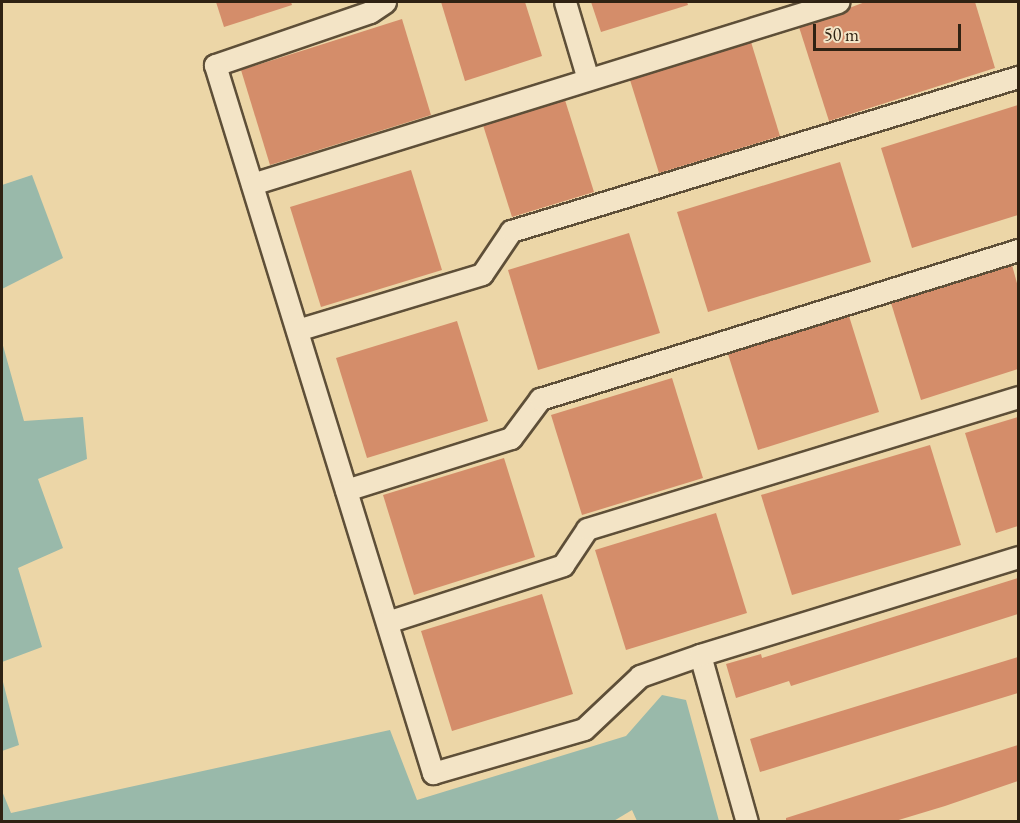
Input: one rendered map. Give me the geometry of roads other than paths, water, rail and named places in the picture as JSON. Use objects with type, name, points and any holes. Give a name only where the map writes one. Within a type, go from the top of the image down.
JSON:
[{"type":"street","points":[[385,2],[369,12],[215,65],[433,773],[584,729],[640,676],[700,655],[1018,557]]},
{"type":"street","points":[[565,2],[588,79]]},
{"type":"street","points":[[252,184],[838,2]]},
{"type":"street","points":[[297,330],[482,274],[511,231],[1018,77]]},
{"type":"street","points":[[346,490],[511,438],[540,399],[1018,250]]},
{"type":"street","points":[[387,622],[563,565],[587,529],[1018,398]]},
{"type":"street","points":[[700,655],[747,822]]}]
